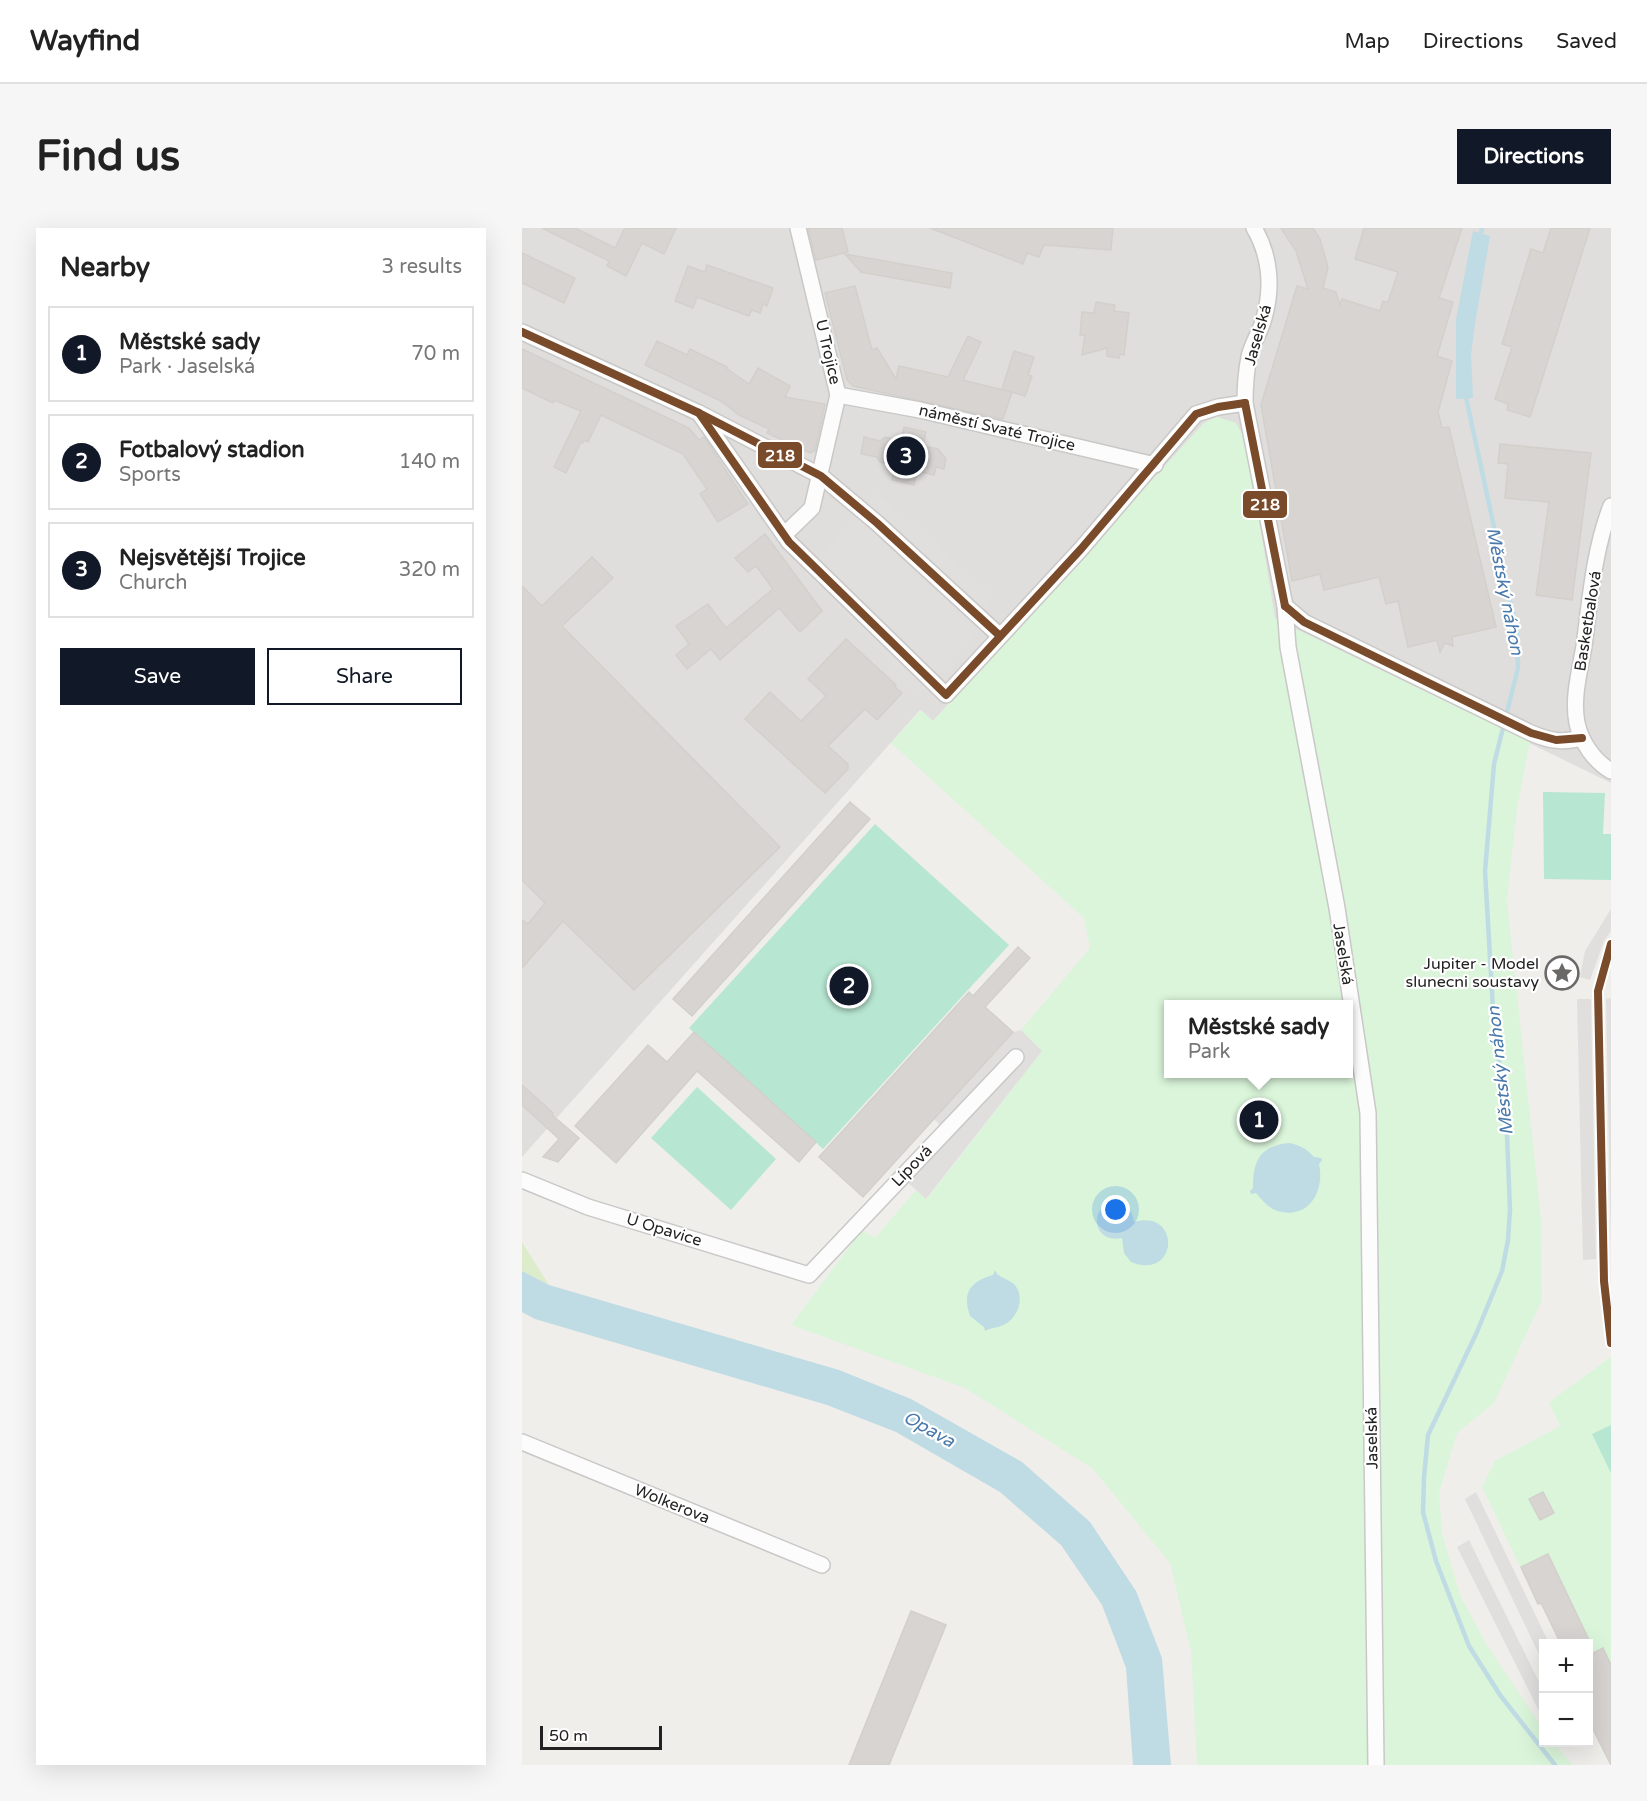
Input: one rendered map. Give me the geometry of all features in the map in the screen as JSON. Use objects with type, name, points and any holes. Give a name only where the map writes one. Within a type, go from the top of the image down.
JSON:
[{"type":"street","name":"U Trojice","points":[[784,535],[812,508],[838,395],[798,228]]},
{"type":"street","name":"Jaselská","points":[[1254,228],[1268,262],[1269,298],[1264,319],[1250,355],[1245,381],[1245,403],[1285,606],[1288,647],[1336,908],[1350,1000]]},
{"type":"street","points":[[522,332],[699,413],[821,476],[877,523],[1000,636]]},
{"type":"street","name":"náměstí Svaté Trojice","points":[[838,395],[920,410],[1155,465]]},
{"type":"street","points":[[699,413],[789,543],[946,695],[1081,549],[1155,465],[1196,414],[1218,407],[1245,403]]},
{"type":"street","name":"Basketbalová","points":[[1582,738],[1578,724],[1576,697],[1600,540],[1611,506]]},
{"type":"street","points":[[1285,606],[1304,622],[1531,733],[1556,742],[1568,742],[1582,738],[1594,757],[1611,771]]},
{"type":"street","name":"Jaselská","points":[[1353,1017],[1368,1113],[1376,1765]]},
{"type":"street","name":"Lípová","points":[[808,1275],[1016,1057]]},
{"type":"street","name":"U Opavice","points":[[522,1180],[588,1207],[808,1275]]},
{"type":"street","name":"Wolkerova","points":[[522,1442],[822,1565]]},
{"type":"shaded area","points":[[522,228],[1611,228],[1611,783],[1275,619],[1246,440],[1217,417],[1204,423],[933,721],[920,710],[522,1157]]},
{"type":"shaded area","points":[[878,493],[993,596],[984,609],[994,616],[920,693],[803,572]]},
{"type":"shaded area","points":[[1611,909],[1611,931],[1604,941],[1590,980],[1580,977],[1585,951]]},
{"type":"shaded area","points":[[1611,998],[1611,1250],[1606,999]]},
{"type":"shaded area","points":[[1577,999],[1591,999],[1596,1259],[1583,1260]]},
{"type":"shaded area","points":[[1021,1030],[1042,1051],[926,1199],[896,1172],[940,1125],[934,1119],[1013,1032]]},
{"type":"shaded area","points":[[1476,1492],[1547,1639],[1539,1639],[1539,1655],[1465,1499]]},
{"type":"shaded area","points":[[1469,1540],[1539,1682],[1539,1711],[1457,1547]]},
{"type":"green space","points":[[1217,417],[1236,423],[1246,440],[1275,619],[1530,742],[1517,808],[1507,901],[1541,1219],[1542,1300],[1494,1403],[1457,1433],[1439,1493],[1442,1534],[1460,1595],[1485,1642],[1539,1723],[1539,1747],[1557,1747],[1572,1765],[1197,1765],[1191,1651],[1170,1563],[1093,1469],[965,1388],[791,1325],[862,1230],[875,1238],[916,1190],[927,1199],[1042,1051],[1021,1030],[1090,948],[1084,918],[891,743],[921,710],[933,721],[1204,423]]},
{"type":"green space","points":[[1543,792],[1605,793],[1603,834],[1611,834],[1611,880],[1544,879]]},
{"type":"green space","points":[[875,824],[1009,945],[823,1149],[689,1028]]},
{"type":"green space","points":[[697,1087],[776,1159],[731,1210],[651,1138]]},
{"type":"green space","points":[[522,1242],[549,1285],[522,1271]]},
{"type":"green space","points":[[1611,1357],[1611,1749],[1604,1752],[1593,1727],[1593,1639],[1558,1639],[1542,1603],[1538,1604],[1482,1487],[1495,1461],[1560,1426],[1549,1402]]},
{"type":"green space","points":[[1611,1425],[1611,1473],[1592,1434]]},
{"type":"water","points":[[1473,231],[1490,236],[1471,355],[1473,398],[1456,399],[1456,320]]},
{"type":"water","points":[[1289,1143],[1303,1148],[1322,1160],[1319,1164],[1317,1193],[1306,1207],[1289,1213],[1271,1208],[1256,1193],[1251,1194],[1250,1191],[1253,1188],[1253,1178],[1260,1156],[1271,1147]]},
{"type":"water","points":[[1113,1202],[1128,1207],[1134,1222],[1149,1220],[1160,1225],[1166,1234],[1168,1244],[1165,1254],[1158,1262],[1147,1265],[1131,1262],[1124,1253],[1122,1238],[1105,1236],[1100,1231],[1097,1218],[1100,1211]]},
{"type":"water","points":[[995,1270],[997,1274],[1014,1284],[1020,1300],[1011,1320],[1002,1326],[985,1331],[984,1327],[970,1316],[967,1300],[970,1289],[979,1281],[993,1275]]},
{"type":"water","name":"Opava","points":[[522,1271],[549,1285],[839,1370],[911,1399],[1022,1462],[1090,1522],[1136,1591],[1162,1658],[1171,1765],[1133,1765],[1126,1668],[1102,1605],[1061,1545],[1000,1492],[896,1432],[827,1405],[535,1319],[522,1312]]},
{"type":"building","points":[[542,228],[575,228],[615,248],[625,228],[676,228],[664,254],[642,243],[626,276],[607,266],[609,261]]},
{"type":"building","points":[[808,228],[842,228],[848,252],[816,260]]},
{"type":"building","points":[[930,228],[1113,228],[1111,250],[1044,245],[1039,257],[1027,253],[1023,264]]},
{"type":"building","points":[[1281,228],[1313,228],[1320,239],[1328,267],[1323,288],[1336,292],[1340,305],[1342,299],[1380,311],[1383,301],[1388,302],[1398,272],[1355,259],[1364,228],[1462,228],[1439,298],[1453,302],[1437,356],[1452,361],[1438,412],[1442,428],[1449,427],[1496,627],[1452,637],[1453,646],[1445,643],[1440,652],[1437,640],[1408,647],[1398,601],[1386,604],[1379,577],[1324,590],[1320,574],[1292,581],[1261,405],[1297,286],[1308,289],[1296,251]]},
{"type":"building","points":[[1551,228],[1590,228],[1530,417],[1507,410],[1508,404],[1495,399],[1512,347],[1502,344],[1531,249],[1543,253]]},
{"type":"building","points":[[522,253],[575,278],[564,303],[522,283]]},
{"type":"building","points":[[845,254],[952,273],[950,288],[861,272]]},
{"type":"building","points":[[707,265],[773,288],[767,306],[763,304],[760,313],[752,310],[749,316],[697,297],[693,308],[675,301],[688,266],[705,272]]},
{"type":"building","points":[[855,286],[872,350],[877,348],[896,379],[899,366],[948,377],[968,336],[981,342],[963,380],[1011,392],[1002,389],[1014,351],[1034,357],[1028,375],[1032,376],[1025,396],[1012,392],[1003,419],[853,386],[847,380],[825,293]]},
{"type":"building","points":[[1096,302],[1115,305],[1114,311],[1129,313],[1124,355],[1120,354],[1119,358],[1107,356],[1107,348],[1082,355],[1085,335],[1080,335],[1082,312],[1094,313]]},
{"type":"building","points":[[657,341],[687,355],[690,349],[727,367],[749,384],[758,368],[790,386],[785,397],[825,404],[815,451],[810,453],[767,433],[769,429],[739,415],[721,401],[645,365]]},
{"type":"building","points":[[522,349],[689,428],[699,440],[704,437],[748,504],[718,522],[700,494],[707,489],[683,454],[601,415],[588,442],[584,440],[583,443],[581,442],[566,473],[554,467],[581,411],[554,400],[553,403],[522,388]]},
{"type":"building","points":[[904,427],[926,432],[923,446],[938,449],[946,459],[944,469],[936,467],[934,475],[917,471],[914,485],[892,480],[895,466],[880,462],[877,457],[861,454],[864,437],[880,441],[885,437],[901,441]]},
{"type":"building","points":[[1500,444],[1591,453],[1572,600],[1536,595],[1549,502],[1505,498],[1508,464],[1498,463]]},
{"type":"building","points":[[765,534],[822,611],[800,632],[779,608],[720,660],[711,649],[687,669],[676,655],[689,644],[676,626],[708,604],[726,628],[773,589],[756,566],[748,572],[735,558]]},
{"type":"building","points":[[592,557],[613,578],[562,626],[780,847],[634,990],[563,921],[522,968],[522,920],[528,924],[545,903],[522,880],[522,586],[542,606]]},
{"type":"building","points":[[846,639],[902,693],[877,720],[865,709],[828,746],[848,764],[848,769],[825,793],[745,719],[770,692],[801,721],[826,696],[808,679]]},
{"type":"building","points":[[850,802],[870,819],[692,1016],[673,999]]},
{"type":"building","points":[[1018,947],[1030,958],[985,1007],[1013,1032],[863,1197],[819,1157],[969,992],[973,996]]},
{"type":"building","points":[[694,1032],[816,1142],[799,1162],[697,1071],[616,1163],[575,1126],[648,1045],[667,1062]]},
{"type":"building","points":[[522,1085],[579,1138],[558,1162],[543,1157],[559,1139],[522,1105]]},
{"type":"building","points":[[1543,1492],[1554,1513],[1540,1520],[1529,1499]]},
{"type":"building","points":[[1548,1554],[1589,1639],[1559,1639],[1541,1603],[1538,1604],[1521,1567]]},
{"type":"building","points":[[911,1611],[946,1625],[889,1765],[849,1765]]},
{"type":"building","points":[[1603,1648],[1611,1665],[1611,1765],[1593,1729],[1593,1653]]},
{"type":"waterway","name":"Městský náhon","points":[[1480,239],[1482,228]]},
{"type":"waterway","name":"Městský náhon","points":[[1465,393],[1517,633],[1518,668],[1494,764],[1485,871],[1494,1027],[1506,1110],[1510,1210],[1508,1240],[1502,1271],[1477,1332],[1428,1435],[1423,1512],[1436,1561],[1469,1646],[1500,1695],[1555,1765]]},
{"type":"transit line","name":"218","points":[[522,332],[699,413],[821,476],[877,523],[1000,636]]},
{"type":"transit line","name":"218","points":[[1245,403],[1285,606]]},
{"type":"transit line","name":"218","points":[[699,413],[789,542],[946,695],[1081,549],[1196,414],[1218,407],[1245,403]]},
{"type":"transit line","name":"218","points":[[1285,606],[1304,622],[1531,733],[1556,740],[1582,738]]},
{"type":"transit line","name":"218","points":[[1611,944],[1598,991],[1604,1281],[1611,1343]]},
{"type":"place","name":"Nejsvětější Trojice","points":[[906,456]]},
{"type":"place","name":"Jupiter - Model slunecni soustavy","points":[[1562,973]]},
{"type":"place","name":"Fotbalový stadion","points":[[849,986]]},
{"type":"place","name":"Městské sady","points":[[1259,1120]]}]
